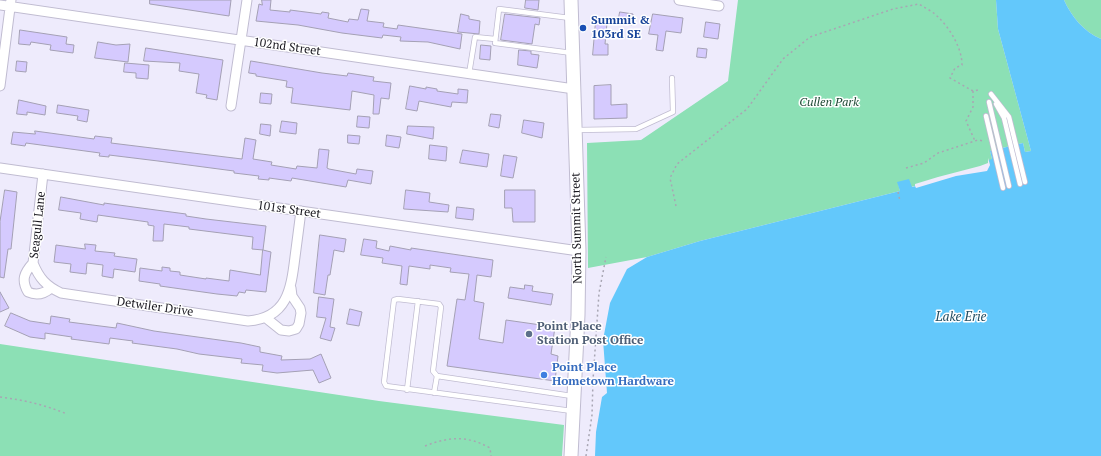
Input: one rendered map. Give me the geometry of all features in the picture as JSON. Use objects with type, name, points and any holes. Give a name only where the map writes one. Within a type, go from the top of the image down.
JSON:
[{"type":"main road","name":"North Summit Street","points":[[571,0],[579,251],[571,456]]},
{"type":"street","points":[[231,106],[247,0]]},
{"type":"street","points":[[678,0],[719,6]]},
{"type":"street","points":[[0,86],[11,3]]},
{"type":"street","name":"102nd Street","points":[[0,5],[11,3],[241,41],[574,89]]},
{"type":"street","name":"101st Street","points":[[0,168],[579,251]]},
{"type":"street","name":"Seagull Lane","points":[[38,276],[33,263],[43,174]]},
{"type":"street","points":[[266,318],[281,330],[289,331],[296,328],[299,324],[302,313],[292,296],[291,288],[301,211]]},
{"type":"street","points":[[33,263],[25,273],[24,278],[28,292],[33,294],[44,294],[51,288]]},
{"type":"street","name":"Detwiler Drive","points":[[38,276],[51,288],[61,293],[248,321],[266,318],[277,311],[285,301],[291,288]]},
{"type":"lane","points":[[572,18],[499,8],[495,39],[495,43],[572,53]]},
{"type":"lane","points":[[469,74],[476,37],[495,39]]},
{"type":"lane","points":[[575,130],[636,129],[673,112],[672,78]]},
{"type":"lane","points":[[991,94],[1009,117],[1022,183],[1004,118],[991,94]]},
{"type":"lane","points":[[986,116],[1006,187],[989,102]]},
{"type":"lane","points":[[573,411],[407,390],[390,387],[384,384],[394,300],[398,299],[439,304],[441,307],[433,371],[437,376],[574,396]]},
{"type":"lane","points":[[407,390],[418,301]]},
{"type":"lane","points":[[434,393],[437,376]]},
{"type":"path","points":[[676,206],[670,178],[677,164],[747,109],[783,59],[810,37],[893,9],[919,4],[937,16],[956,41],[962,57],[962,65],[955,68],[950,78],[973,91],[978,90]]},
{"type":"path","points":[[973,91],[972,107],[966,121],[975,141]]},
{"type":"path","points":[[906,168],[924,163],[938,153],[975,141],[984,140],[986,144]]},
{"type":"path","points":[[898,192],[900,201]]},
{"type":"path","points":[[586,456],[592,415],[599,293],[606,257]]},
{"type":"path","points":[[0,397],[27,400],[67,414]]},
{"type":"path","points":[[425,446],[443,439],[462,439],[481,443],[490,448],[491,456]]},
{"type":"green space","name":"Cullen Park","points":[[738,0],[996,0],[998,29],[1031,151],[1025,152],[1023,143],[990,151],[992,159],[990,165],[911,187],[898,183],[900,191],[700,241],[647,257],[588,268],[587,143],[641,140],[728,81]]},
{"type":"green space","points":[[1064,0],[1101,0],[1101,39],[1089,32],[1079,23],[1070,12]]},
{"type":"green space","points":[[0,344],[379,401],[564,425],[562,456],[0,456]]},
{"type":"water","name":"Lake Erie","points":[[996,0],[1064,0],[1070,12],[1079,23],[1089,32],[1101,39],[1101,456],[595,456],[596,432],[602,397],[607,393],[603,340],[610,303],[627,269],[647,257],[700,241],[900,191],[897,182],[909,179],[912,187],[990,165],[989,160],[992,159],[990,151],[1023,143],[1025,152],[1031,151],[998,29]]},
{"type":"pier","points":[[988,158],[990,165],[987,171],[956,176],[916,188],[915,186],[915,184],[988,163]]},
{"type":"building","points":[[150,0],[231,0],[229,16],[150,4]]},
{"type":"building","points":[[262,0],[271,0],[270,10],[290,12],[290,10],[321,14],[322,12],[329,13],[328,18],[348,22],[349,19],[358,20],[361,9],[369,10],[367,21],[384,23],[383,27],[397,29],[398,25],[462,34],[460,49],[428,42],[400,41],[401,37],[383,35],[382,38],[298,25],[256,21],[259,4],[262,5]]},
{"type":"building","points":[[526,0],[539,0],[538,10],[525,8]]},
{"type":"building","points":[[620,12],[633,14],[632,25],[618,23]]},
{"type":"building","points":[[461,14],[469,16],[469,19],[480,21],[479,34],[458,32]]},
{"type":"building","points":[[505,14],[540,18],[539,25],[535,24],[532,44],[501,40]]},
{"type":"building","points":[[653,14],[683,18],[681,33],[666,31],[663,51],[656,50],[658,35],[649,34]]},
{"type":"building","points":[[596,21],[607,23],[605,44],[608,44],[608,55],[593,55]]},
{"type":"building","points":[[706,22],[720,24],[718,39],[704,37]]},
{"type":"building","points":[[20,30],[67,37],[66,44],[74,45],[73,53],[50,50],[51,45],[31,42],[30,45],[19,44]]},
{"type":"building","points":[[98,42],[116,45],[130,44],[128,62],[95,58]]},
{"type":"building","points":[[481,45],[491,46],[490,60],[480,59]]},
{"type":"building","points":[[146,48],[223,60],[217,100],[206,98],[207,95],[196,93],[199,74],[179,71],[180,63],[144,61]]},
{"type":"building","points":[[698,48],[707,49],[706,58],[697,57]]},
{"type":"building","points":[[519,50],[531,51],[531,54],[539,55],[537,68],[518,65]]},
{"type":"building","points":[[17,61],[27,62],[26,72],[16,71]]},
{"type":"building","points":[[251,61],[322,73],[347,76],[348,73],[374,77],[373,81],[391,83],[389,99],[381,98],[379,114],[373,114],[374,95],[352,91],[350,110],[291,103],[293,88],[286,87],[287,81],[256,76],[256,74],[249,73]]},
{"type":"building","points":[[125,63],[149,65],[148,79],[136,78],[136,73],[124,72]]},
{"type":"building","points":[[611,85],[611,105],[627,104],[627,118],[594,119],[594,86]]},
{"type":"building","points":[[410,86],[426,89],[426,87],[437,89],[437,91],[458,94],[458,89],[468,90],[467,103],[452,102],[451,107],[419,101],[417,111],[406,109]]},
{"type":"building","points":[[261,93],[272,94],[271,104],[260,103]]},
{"type":"building","points":[[19,100],[46,106],[45,115],[27,112],[27,115],[17,114]]},
{"type":"building","points":[[58,105],[89,110],[87,122],[77,120],[78,116],[57,113]]},
{"type":"building","points":[[491,114],[501,115],[499,128],[489,126]]},
{"type":"building","points":[[358,116],[370,117],[369,128],[357,127]]},
{"type":"building","points":[[524,120],[544,123],[542,138],[522,133]]},
{"type":"building","points":[[282,121],[297,123],[296,134],[280,132]]},
{"type":"building","points":[[261,124],[271,125],[270,136],[260,134]]},
{"type":"building","points":[[408,126],[434,127],[433,139],[407,134]]},
{"type":"building","points":[[35,131],[94,139],[95,136],[112,138],[111,143],[242,159],[245,138],[256,140],[253,159],[272,162],[271,165],[296,169],[297,166],[317,168],[319,149],[329,150],[327,168],[329,169],[356,174],[357,169],[373,171],[371,184],[348,180],[346,187],[292,178],[291,181],[269,178],[269,180],[258,179],[259,176],[234,173],[234,171],[109,155],[109,157],[99,156],[100,153],[26,143],[25,146],[11,144],[13,132],[35,134]]},
{"type":"building","points":[[348,135],[360,136],[359,144],[348,143]]},
{"type":"building","points":[[387,135],[401,137],[399,148],[386,146]]},
{"type":"building","points":[[430,145],[447,147],[446,161],[429,159]]},
{"type":"building","points":[[463,150],[489,154],[487,167],[460,163]]},
{"type":"building","points":[[504,155],[517,157],[513,178],[501,176]]},
{"type":"building","points":[[5,190],[17,192],[11,249],[8,249],[4,278],[0,277],[0,222]]},
{"type":"building","points":[[406,190],[430,193],[429,202],[449,205],[448,212],[404,209]]},
{"type":"building","points":[[505,190],[535,190],[535,222],[513,222],[512,208],[505,208]]},
{"type":"building","points":[[61,197],[104,205],[104,203],[186,214],[186,216],[206,219],[266,226],[263,250],[252,249],[253,237],[189,229],[189,227],[164,224],[163,241],[153,241],[154,226],[148,225],[148,222],[98,215],[97,222],[80,219],[81,213],[59,210]]},
{"type":"building","points":[[457,207],[474,209],[473,220],[456,218]]},
{"type":"building","points":[[320,235],[346,239],[344,252],[334,250],[325,295],[314,293]]},
{"type":"building","points":[[364,239],[377,241],[376,248],[389,251],[390,246],[493,260],[491,277],[477,275],[474,301],[484,303],[479,339],[503,343],[506,320],[555,327],[551,354],[558,356],[555,381],[447,366],[457,299],[465,300],[469,274],[450,272],[451,268],[430,265],[430,269],[409,266],[407,285],[400,284],[402,266],[382,263],[383,258],[361,255]]},
{"type":"building","points":[[85,244],[96,245],[95,251],[115,253],[114,256],[137,259],[135,272],[114,269],[113,278],[102,276],[103,265],[87,263],[86,274],[70,272],[71,264],[54,262],[56,245],[85,249]]},
{"type":"building","points":[[263,250],[271,252],[266,292],[246,290],[245,293],[239,292],[237,296],[160,286],[160,284],[139,281],[140,268],[162,271],[162,267],[170,268],[170,271],[180,272],[180,275],[229,281],[230,270],[260,275]]},
{"type":"building","points":[[525,285],[533,286],[532,291],[553,294],[551,305],[508,298],[510,287],[524,289]]},
{"type":"building","points":[[0,292],[9,308],[0,312]]},
{"type":"building","points":[[319,297],[334,299],[330,327],[335,328],[331,341],[320,338],[326,318],[317,317]]},
{"type":"building","points":[[350,309],[362,312],[359,326],[347,324]]},
{"type":"building","points":[[11,313],[30,321],[50,324],[51,316],[70,319],[69,322],[116,328],[117,323],[154,331],[241,343],[260,347],[260,352],[282,356],[281,360],[310,359],[321,354],[331,378],[319,383],[313,370],[277,373],[262,371],[263,365],[241,363],[242,359],[199,354],[177,349],[132,343],[133,341],[110,338],[109,344],[71,339],[72,337],[45,333],[45,339],[30,337],[5,326]]},
{"type":"place","name":"Summit & 103rd SE","points":[[583,28]]},
{"type":"place","name":"Point Place Station Post Office","points":[[529,334]]},
{"type":"place","name":"Point Place Hometown Hardware","points":[[544,375]]}]
